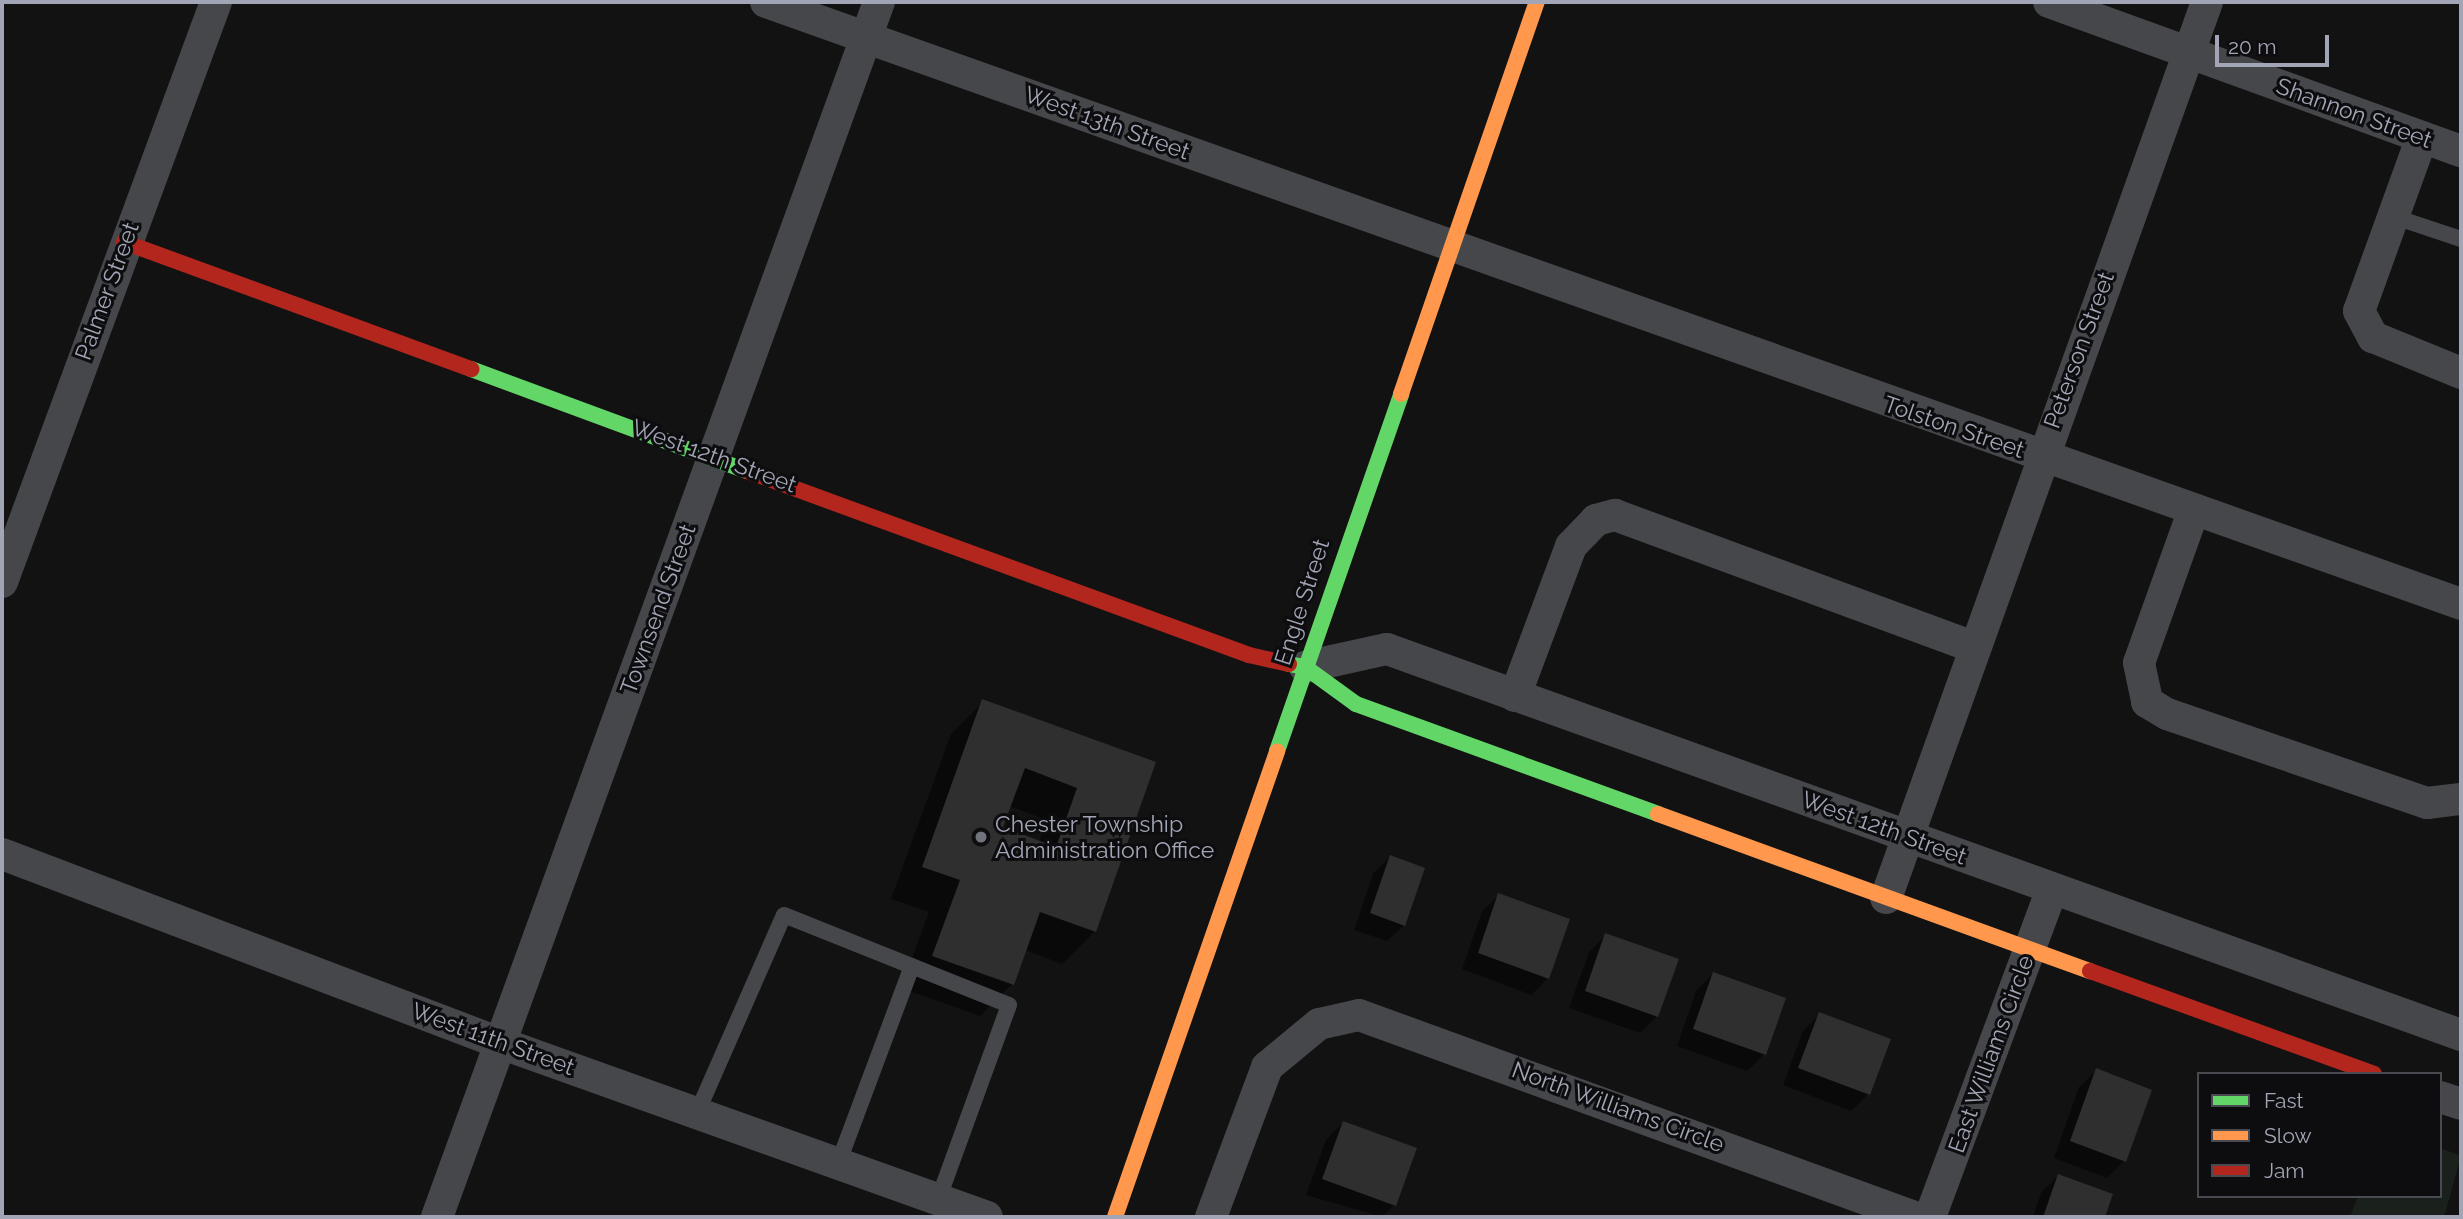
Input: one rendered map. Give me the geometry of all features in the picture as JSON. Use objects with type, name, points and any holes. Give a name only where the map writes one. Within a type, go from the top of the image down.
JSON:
[{"type":"street","name":"Palmer Street","points":[[2,582],[124,242],[216,2]]},
{"type":"street","name":"West 13th Street","points":[[766,2],[1448,246]]},
{"type":"street","name":"Townsend Street","points":[[437,1217],[879,2]]},
{"type":"street","name":"Engle Street","points":[[1115,1217],[1448,246],[1537,2]]},
{"type":"street","name":"Shannon Street","points":[[2049,2],[2461,151]]},
{"type":"street","name":"Peterson Street","points":[[1886,898],[2040,457],[2207,2]]},
{"type":"street","points":[[2422,137],[2364,290],[2362,327],[2461,373]]},
{"type":"street","name":"West 12th Street","points":[[124,242],[714,456],[1250,655],[1305,667],[1356,704],[2029,952],[2368,1072]]},
{"type":"street","name":"Tolston Street","points":[[1448,246],[2193,512],[2461,602]]},
{"type":"street","points":[[2193,512],[2138,663],[2147,702],[2167,714],[2427,803],[2461,799]]},
{"type":"street","points":[[1514,696],[1571,546],[1595,520],[1615,515],[1973,647]]},
{"type":"street","name":"West 12th Street","points":[[1305,667],[1387,649],[1908,835],[2051,891],[2461,1035]]},
{"type":"street","name":"West 11th Street","points":[[2,854],[500,1043],[986,1217]]},
{"type":"street","name":"East Williams Circle","points":[[1930,1217],[2051,891]]},
{"type":"street","name":"North Williams Circle","points":[[1211,1217],[1267,1067],[1319,1024],[1346,1015],[1390,1022],[1915,1217]]},
{"type":"street","points":[[2442,1098],[2461,1104]]},
{"type":"lane","points":[[2392,216],[2461,239]]},
{"type":"lane","points":[[697,1113],[785,915],[1009,1005],[938,1200]]},
{"type":"lane","points":[[838,1164],[912,965]]},
{"type":"shaded area","points":[[2442,1149],[2461,1156],[2444,1217],[2350,1217],[2357,1198],[2442,1198]]},
{"type":"building","name":"Chester Township Administration Office","points":[[982,699],[1156,762],[1096,932],[1040,912],[1014,985],[932,956],[960,880],[922,867]],"holes":[[[1025,768],[1077,788],[1056,847],[1003,827]]]},
{"type":"building","points":[[1390,855],[1425,868],[1405,926],[1370,913]]},
{"type":"building","points":[[1498,893],[1570,919],[1549,979],[1478,953]]},
{"type":"building","points":[[1605,933],[1679,959],[1658,1017],[1585,991]]},
{"type":"building","points":[[1713,972],[1786,998],[1766,1055],[1693,1029]]},
{"type":"building","points":[[1819,1012],[1891,1039],[1870,1095],[1798,1068]]},
{"type":"building","points":[[2096,1068],[2152,1090],[2126,1162],[2070,1141]]},
{"type":"building","points":[[1343,1121],[1417,1148],[1396,1206],[1322,1179]]},
{"type":"building","points":[[2058,1174],[2113,1194],[2105,1217],[2043,1217]]},
{"type":"traffic: fast","points":[[471,369],[747,471]]},
{"type":"traffic: fast","points":[[1277,751],[1401,394]]},
{"type":"traffic: fast","points":[[1289,664],[1305,667],[1356,704],[1658,814]]},
{"type":"traffic: slow","points":[[1401,394],[1537,2]]},
{"type":"traffic: slow","points":[[1115,1217],[1277,751]]},
{"type":"traffic: slow","points":[[1658,814],[2090,971]]},
{"type":"traffic: jam","points":[[124,242],[471,369]]},
{"type":"traffic: jam","points":[[747,471],[1249,655],[1289,664]]},
{"type":"traffic: jam","points":[[2090,971],[2368,1072]]},
{"type":"place","name":"Chester Township Administration Office","points":[[981,837]]}]
